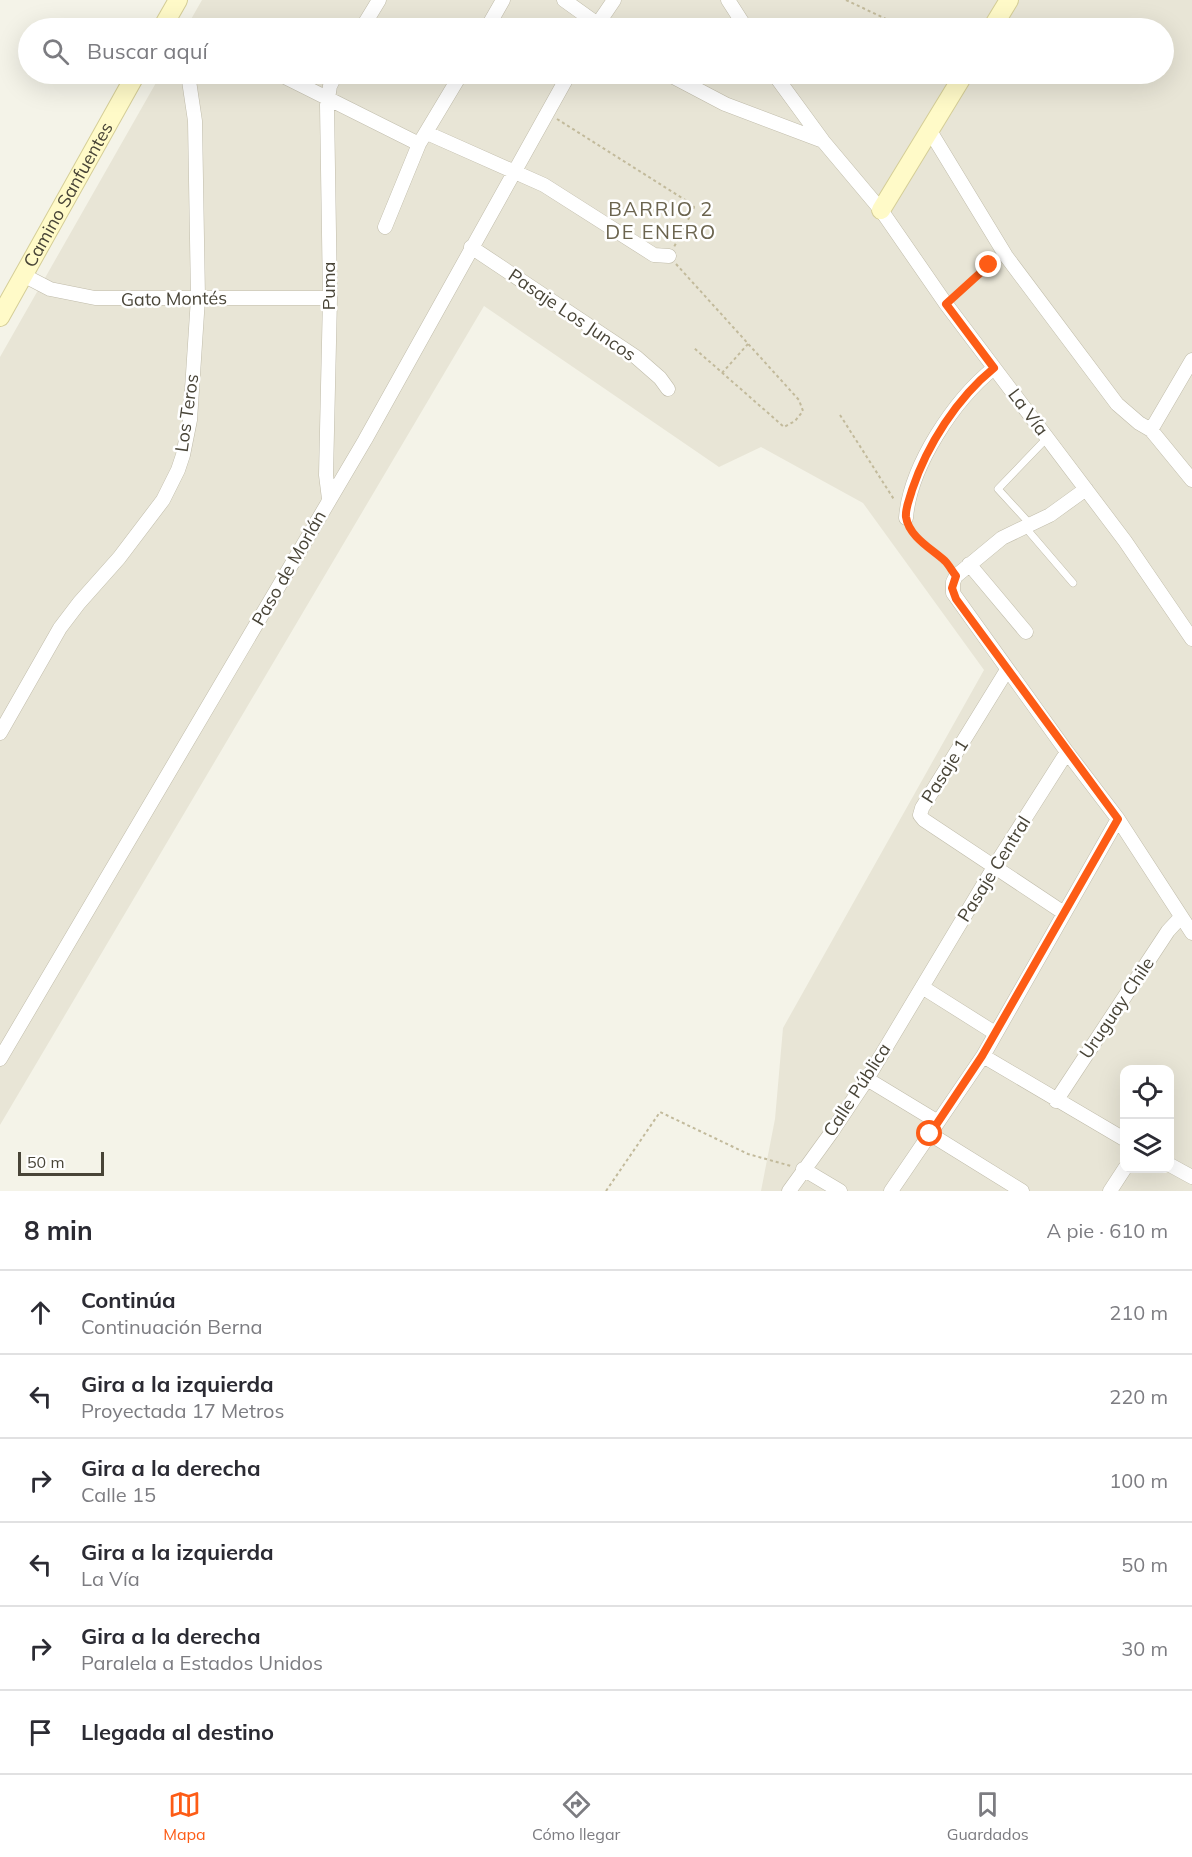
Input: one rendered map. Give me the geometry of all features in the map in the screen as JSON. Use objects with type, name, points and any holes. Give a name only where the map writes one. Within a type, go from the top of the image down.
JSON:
[{"type":"street","points":[[169,18],[178,0]]},
{"type":"street","points":[[368,18],[379,0]]},
{"type":"street","points":[[493,18],[503,0]]},
{"type":"street","points":[[564,0],[587,18]]},
{"type":"street","points":[[603,18],[614,0]]},
{"type":"street","points":[[728,0],[740,18]]},
{"type":"street","points":[[998,18],[1009,0]]},
{"type":"street","name":"Camino Sanfuentes","points":[[0,317],[130,84]]},
{"type":"street","name":"Los Teros","points":[[0,733],[60,628],[155,511],[171,485],[180,463],[189,431],[198,298],[195,121],[189,84]]},
{"type":"street","points":[[300,84],[423,138],[544,184],[654,255],[669,256]]},
{"type":"street","name":"Puma","points":[[329,500],[326,475],[330,298],[328,97],[333,84]]},
{"type":"street","points":[[385,226],[423,138],[455,84]]},
{"type":"street","name":"Paso de Morlán","points":[[0,1059],[401,376],[563,84]]},
{"type":"street","points":[[687,84],[725,104],[823,141]]},
{"type":"street","name":"La Vía","points":[[781,84],[823,141],[881,210],[946,304],[1145,568],[1192,639]]},
{"type":"street","points":[[881,210],[958,84]]},
{"type":"street","points":[[930,131],[1006,256],[1117,404],[1151,430],[1192,480]]},
{"type":"street","name":"Pasaje Los Juncos","points":[[471,247],[636,357],[660,378],[668,389]]},
{"type":"street","name":"Gato Montés","points":[[23,275],[50,289],[95,298],[330,298]]},
{"type":"street","points":[[1151,430],[1192,360]]},
{"type":"street","points":[[906,518],[907,505],[915,482],[931,448],[957,408],[973,388],[994,368]]},
{"type":"street","points":[[1086,489],[1056,512],[1002,538],[956,576],[952,588],[956,599],[1118,819],[1192,933]]},
{"type":"street","points":[[969,564],[1026,632]]},
{"type":"street","name":"Pasaje 1","points":[[1008,670],[920,814],[924,820],[1064,913]]},
{"type":"street","name":"Pasaje Central","points":[[922,987],[1067,752]]},
{"type":"street","points":[[896,1189],[982,1056],[1118,819]]},
{"type":"street","name":"Uruguay Chile","points":[[1056,1101],[1168,932],[1181,917]]},
{"type":"street","points":[[922,987],[995,1034]]},
{"type":"street","name":"Calle Pública","points":[[789,1191],[867,1079],[922,987]]},
{"type":"street","points":[[982,1056],[1120,1136]]},
{"type":"street","points":[[867,1079],[1022,1191]]},
{"type":"street","points":[[1174,1167],[1192,1178]]},
{"type":"street","points":[[803,1169],[840,1191]]},
{"type":"street","points":[[1110,1191],[1122,1173]]},
{"type":"lane","points":[[1047,438],[998,489],[1073,583]]},
{"type":"path","points":[[846,0],[883,18]]},
{"type":"path","points":[[547,112],[685,199],[694,207],[669,256],[799,400],[803,411],[795,421],[784,427],[694,348]]},
{"type":"path","points":[[946,304],[989,265],[1006,256]]},
{"type":"path","points":[[722,373],[748,344]]},
{"type":"path","points":[[840,415],[924,545],[947,563],[956,576]]},
{"type":"path","points":[[606,1191],[660,1112],[748,1154],[803,1169]]},
{"type":"shaded area","points":[[202,0],[1192,0],[1192,1191],[761,1191],[775,1119],[783,1028],[984,670],[863,503],[761,447],[719,467],[484,306],[0,1125],[0,357],[155,84],[1174,84],[1174,18],[192,18]]},
{"type":"district","name":"BARRIO 2 DE ENERO","points":[[661,220]]},
{"type":"route","points":[[930,1134],[982,1056],[1118,819],[956,599],[952,588],[952,582],[956,576],[947,563],[924,545],[906,518],[907,505],[923,462],[945,424],[973,388],[994,368],[946,304],[989,265]]}]
